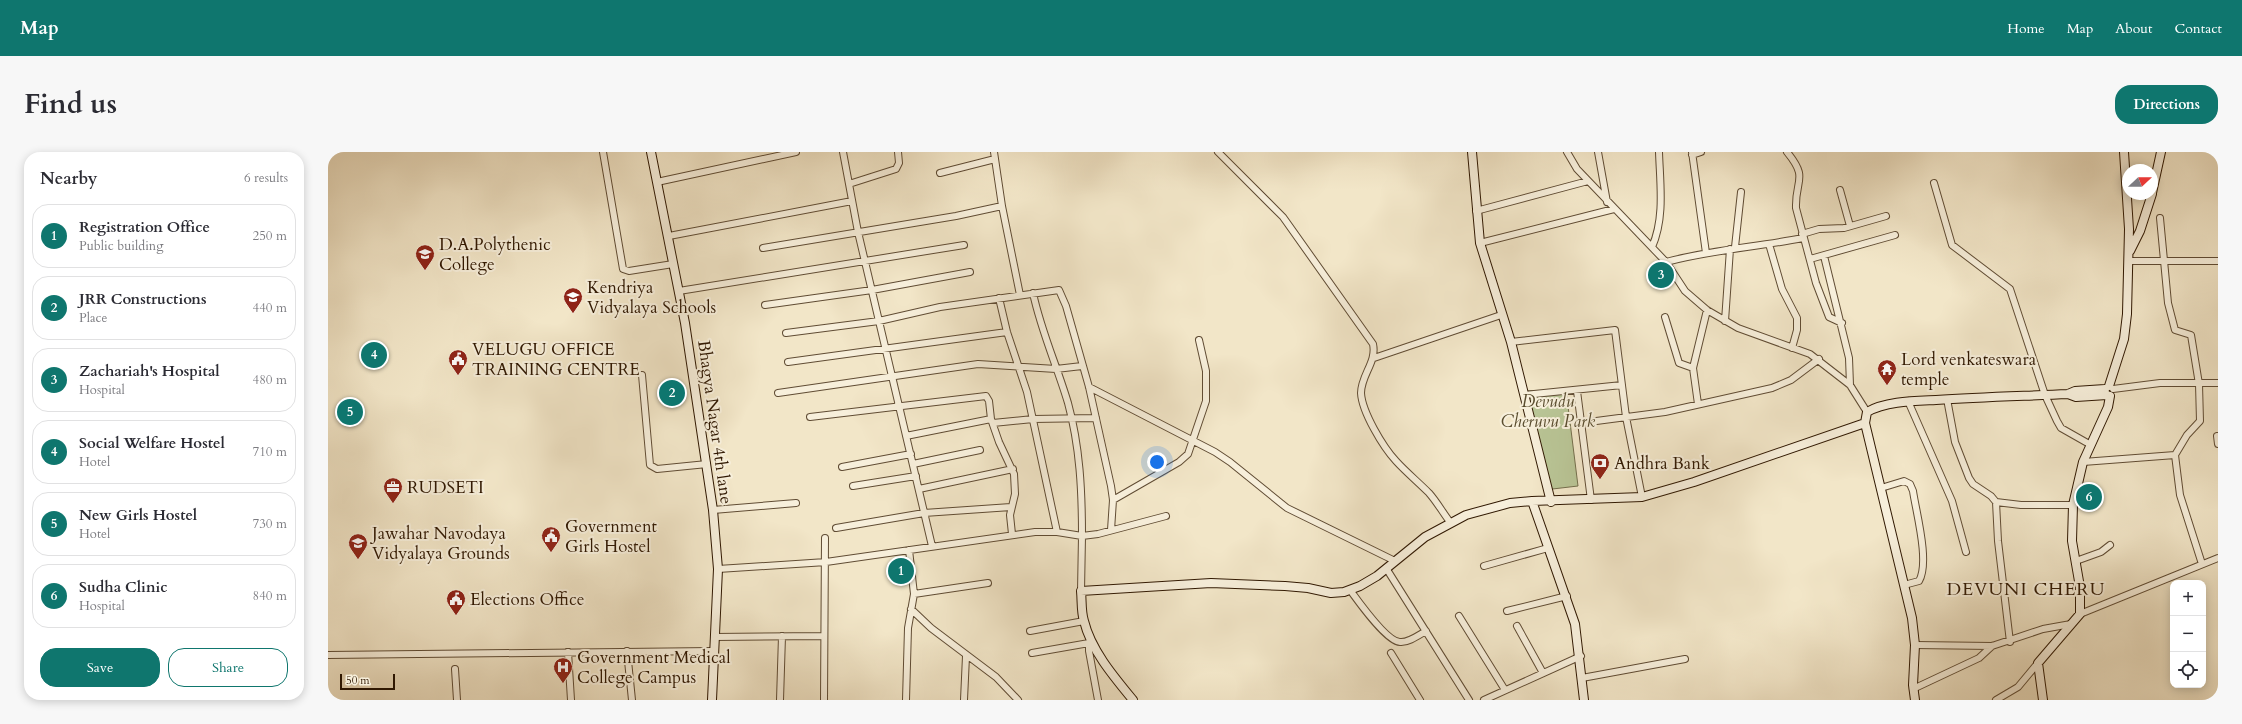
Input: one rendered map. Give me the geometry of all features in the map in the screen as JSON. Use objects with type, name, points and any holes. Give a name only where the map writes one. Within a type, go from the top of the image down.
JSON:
[{"type":"street","points":[[603,152],[624,269],[629,271],[673,264]]},
{"type":"street","name":"Bhagya Nagar 4th lane","points":[[651,152],[679,291],[713,510],[718,569],[712,700]]},
{"type":"street","points":[[657,182],[796,152]]},
{"type":"street","points":[[843,152],[858,232],[932,546]]},
{"type":"street","points":[[849,184],[891,172],[896,169],[899,163],[898,152]]},
{"type":"street","points":[[994,152],[1002,206],[1020,295]]},
{"type":"street","points":[[1218,152],[1269,201],[1299,238],[1373,344],[1374,358],[1364,377],[1362,393],[1365,408],[1377,433],[1395,460],[1430,494],[1450,522]]},
{"type":"street","points":[[1472,152],[1480,243],[1501,315],[1511,342],[1551,502]]},
{"type":"street","points":[[1567,152],[1577,168],[1588,181],[1666,262],[1685,291],[1707,310],[1738,328],[1819,359],[1850,385],[1867,412],[1865,423],[1912,618],[1915,645],[1913,689],[1915,700]]},
{"type":"street","points":[[1598,152],[1608,202]]},
{"type":"street","points":[[1652,247],[1656,238],[1661,194],[1659,152]]},
{"type":"street","points":[[1701,152],[1692,154],[1706,253]]},
{"type":"street","points":[[1787,152],[1797,164],[1801,173],[1801,181],[1796,196],[1802,236],[1824,308],[1829,317],[1842,323]]},
{"type":"street","points":[[2080,614],[2080,587],[2072,541],[2073,505],[2083,462],[2108,407],[2109,391],[2124,339],[2129,229],[2124,152]]},
{"type":"street","points":[[2158,166],[2161,152]]},
{"type":"street","points":[[940,173],[995,159]]},
{"type":"street","points":[[1476,211],[1588,181]]},
{"type":"street","points":[[1934,183],[1952,245],[2010,289],[2045,395],[2061,428],[2091,445]]},
{"type":"street","points":[[1840,190],[1850,226]]},
{"type":"street","points":[[1726,321],[1732,248],[1741,192]]},
{"type":"street","points":[[2128,257],[2140,231],[2150,200]]},
{"type":"street","points":[[669,236],[852,201]]},
{"type":"street","points":[[763,248],[1002,206]]},
{"type":"street","points":[[1480,243],[1614,209]]},
{"type":"street","points":[[1666,262],[1732,248],[1769,244],[1802,236],[1819,229],[1850,226],[1886,216]]},
{"type":"street","points":[[2160,218],[2168,303],[2174,328],[2177,332],[2186,332],[2191,335],[2199,384],[2200,421],[2187,435],[2175,455],[2180,495],[2202,564]]},
{"type":"street","points":[[1810,259],[1895,235]]},
{"type":"street","points":[[1769,244],[1782,289],[1797,318],[1797,330],[1792,348]]},
{"type":"street","points":[[679,291],[793,271],[866,262],[964,245]]},
{"type":"street","points":[[1824,256],[1850,358],[1850,385]]},
{"type":"street","points":[[2128,257],[2165,261],[2218,261]]},
{"type":"street","points":[[765,305],[872,290],[970,272]]},
{"type":"street","points":[[786,333],[879,321],[940,307],[1059,290],[1063,296],[1089,387],[1096,418],[1113,500],[1111,530]]},
{"type":"street","points":[[1033,293],[1038,318],[1072,419],[1080,474],[1082,536],[1081,591],[1084,621],[1090,642],[1098,700]]},
{"type":"street","points":[[999,298],[1007,332],[1020,367],[1033,419],[1057,532]]},
{"type":"street","points":[[1698,404],[1692,368],[1707,310]]},
{"type":"street","points":[[1374,358],[1501,315]]},
{"type":"street","points":[[1665,317],[1679,363],[1692,368]]},
{"type":"street","points":[[1511,342],[1615,330],[1626,417],[1642,497]]},
{"type":"street","points":[[788,362],[1007,332]]},
{"type":"street","points":[[1113,500],[1184,459],[1188,454],[1206,401],[1208,388],[1206,370],[1199,340]]},
{"type":"street","points":[[1581,423],[1665,412],[1772,388],[1791,380],[1819,359]]},
{"type":"street","points":[[778,393],[978,364],[1056,369],[1082,366]]},
{"type":"street","points":[[642,374],[650,465],[657,469],[707,464]]},
{"type":"street","points":[[1867,412],[1873,409],[1908,401],[2068,394],[2076,397],[2160,383],[2199,384],[2218,382]]},
{"type":"street","points":[[1524,396],[1622,385]]},
{"type":"street","points":[[1089,387],[1230,462],[1287,508],[1395,561]]},
{"type":"street","points":[[1577,391],[1591,500]]},
{"type":"street","points":[[810,417],[984,396],[989,400],[992,421],[999,442],[1013,469],[1015,494],[1011,507],[1012,534]]},
{"type":"street","points":[[1947,399],[1955,442],[1969,478],[1973,484],[1991,496],[1996,502],[1998,541],[2010,642]]},
{"type":"street","points":[[1908,401],[1952,501],[1966,552]]},
{"type":"street","points":[[906,436],[992,421],[1096,418]]},
{"type":"street","points":[[1081,591],[1211,583],[1308,588],[1331,593],[1350,590],[1377,576],[1425,537],[1450,522],[1466,515],[1492,508],[1532,501],[1551,502],[1642,497],[1749,464],[1865,423]]},
{"type":"street","points":[[2216,436],[2218,444]]},
{"type":"street","points":[[913,464],[980,450]]},
{"type":"street","points":[[842,467],[910,454]]},
{"type":"street","points":[[2083,462],[2175,455]]},
{"type":"street","points":[[919,489],[1013,469]]},
{"type":"street","points":[[853,486],[916,476]]},
{"type":"street","points":[[1881,488],[1904,481],[1910,484],[1913,491],[1922,552],[1922,566],[1919,581],[1904,585]]},
{"type":"street","points":[[1532,501],[1548,548],[1567,596],[1575,624],[1581,656],[1584,700]]},
{"type":"street","points":[[1996,502],[2021,505],[2073,505]]},
{"type":"street","points":[[713,510],[796,503]]},
{"type":"street","points":[[836,528],[924,513],[1011,507]]},
{"type":"street","points":[[718,569],[826,562],[1012,534],[1057,532],[1082,536],[1166,516]]},
{"type":"street","points":[[824,700],[825,538]]},
{"type":"street","points":[[2076,561],[2101,552],[2110,545]]},
{"type":"street","points":[[1484,566],[1548,548]]},
{"type":"street","points":[[906,700],[908,628],[914,594],[909,550]]},
{"type":"street","points":[[1996,700],[2018,687],[2080,614],[2218,558]]},
{"type":"street","points":[[1386,568],[1468,700]]},
{"type":"street","points":[[914,594],[988,583]]},
{"type":"street","points":[[1350,590],[1362,607],[1395,641],[1405,642],[1426,631]]},
{"type":"street","points":[[1507,612],[1567,596]]},
{"type":"street","points":[[911,609],[966,656],[996,677],[1018,700]]},
{"type":"street","points":[[1459,616],[1505,690]]},
{"type":"street","points":[[1030,631],[1084,621]]},
{"type":"street","points":[[1915,645],[1992,646],[2010,642],[2043,629],[2071,624]]},
{"type":"street","points":[[1517,626],[1543,673]]},
{"type":"street","points":[[780,700],[782,636]]},
{"type":"street","points":[[714,637],[824,636]]},
{"type":"street","points":[[1032,653],[1090,642]]},
{"type":"street","points":[[1090,642],[1132,700]]},
{"type":"street","points":[[1913,689],[1979,658],[1992,646]]},
{"type":"street","points":[[627,651],[632,700]]},
{"type":"street","points":[[328,655],[627,651],[713,652]]},
{"type":"street","points":[[568,652],[571,700]]},
{"type":"street","points":[[1391,653],[1420,700]]},
{"type":"street","points":[[964,700],[966,656]]},
{"type":"street","points":[[1484,700],[1581,656]]},
{"type":"street","points":[[1582,678],[1685,659]]},
{"type":"street","points":[[2038,663],[2042,700]]},
{"type":"street","points":[[455,669],[457,700]]},
{"type":"green space","name":"Devudu Cheruvu Park","points":[[1566,390],[1578,486],[1544,490],[1524,391]]},
{"type":"place","name":"D.A.Polythenic College","points":[[425,271]]},
{"type":"place","name":"Zachariah's Hospital","points":[[1661,275]]},
{"type":"place","name":"Kendriya Vidyalaya Schools","points":[[573,314]]},
{"type":"place","name":"Social Welfare Hostel","points":[[374,355]]},
{"type":"place","name":"VELUGU OFFICE TRAINING CENTRE","points":[[458,376]]},
{"type":"place","name":"Lord venkateswara temple","points":[[1887,386]]},
{"type":"place","name":"JRR Constructions","points":[[672,393]]},
{"type":"place","name":"New Girls Hostel","points":[[350,412]]},
{"type":"place","name":"Andhra Bank","points":[[1600,480]]},
{"type":"place","name":"Sudha Clinic","points":[[2089,497]]},
{"type":"place","name":"RUDSETI","points":[[393,504]]},
{"type":"place","name":"Government Girls Hostel","points":[[551,553]]},
{"type":"place","name":"Jawahar Navodaya Vidyalaya Grounds","points":[[358,560]]},
{"type":"place","name":"Registration Office","points":[[901,571]]},
{"type":"place","name":"Elections Office","points":[[456,616]]},
{"type":"place","name":"Government Medical College Campus","points":[[563,684]]},
{"type":"district","name":"DEVUNI CHERU","points":[[2026,589]]}]
